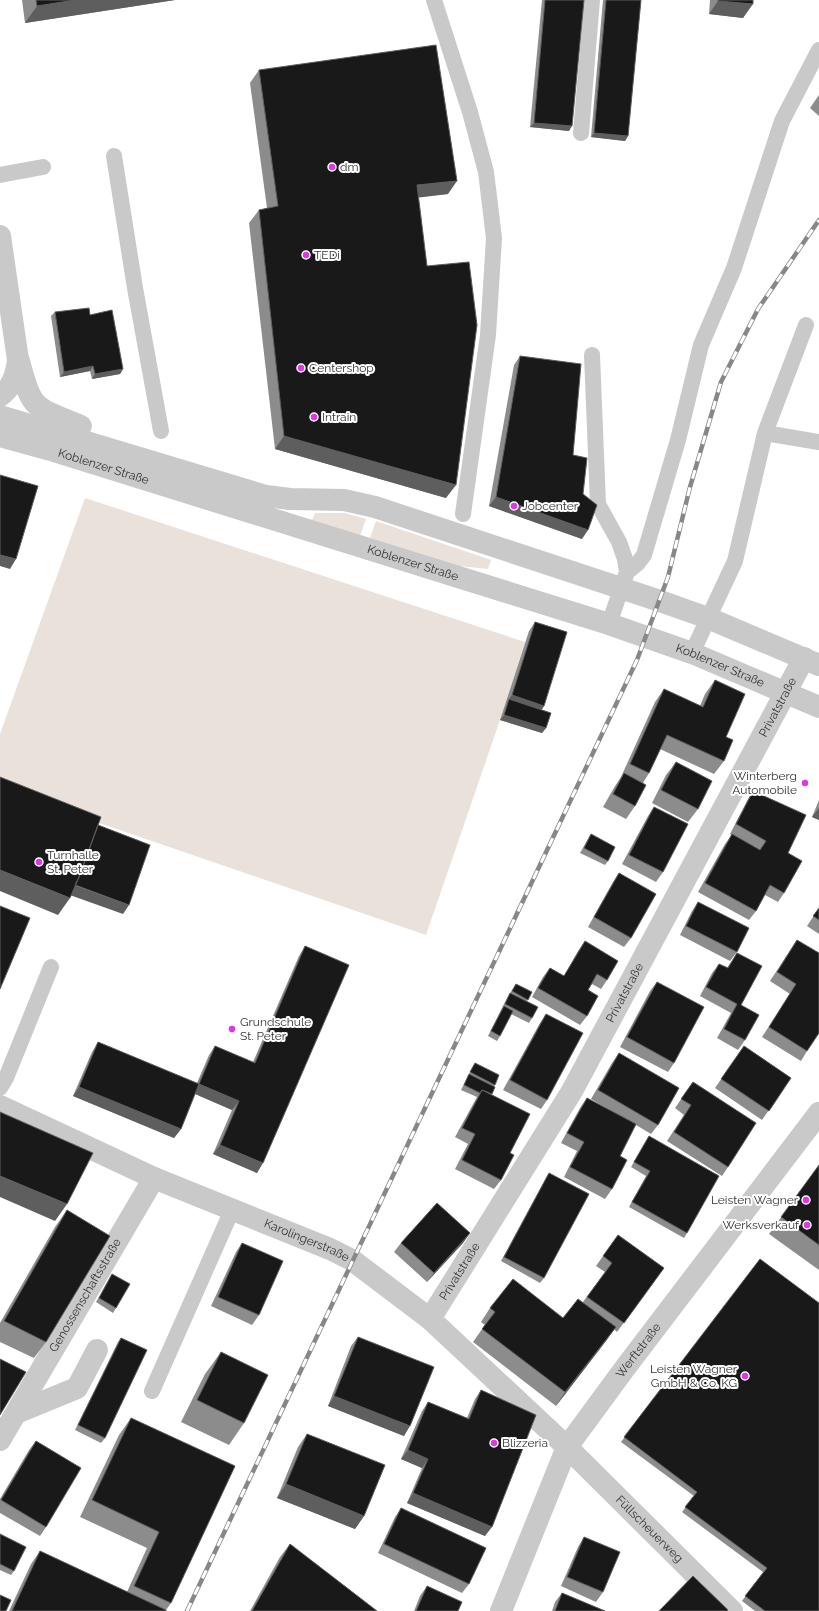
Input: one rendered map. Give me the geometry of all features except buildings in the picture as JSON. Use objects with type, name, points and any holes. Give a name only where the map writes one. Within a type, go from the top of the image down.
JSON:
[{"type":"street","points":[[0,236],[18,360],[28,394],[36,406],[54,416],[89,430],[124,452]]},
{"type":"street","points":[[0,396],[10,387],[15,379],[18,360]]},
{"type":"street","name":"Koblenzer Straße","points":[[0,416],[124,452],[266,496],[295,499],[344,500],[359,503],[535,561],[624,580],[708,618],[811,661]]},
{"type":"street","name":"Koblenzer Straße","points":[[0,436],[609,624],[692,653],[819,707]]},
{"type":"street","name":"Privatstraße","points":[[430,1319],[572,1091],[786,693],[811,661]]},
{"type":"street","name":"Karolingerstraße","points":[[0,1106],[154,1178],[330,1249],[352,1260],[430,1319],[567,1447]]},
{"type":"street","name":"Werftstraße","points":[[501,1611],[567,1447],[625,1368],[819,1113]]},
{"type":"street","name":"Genossenschaftsstraße","points":[[0,1440],[154,1178]]},
{"type":"street","points":[[16,1413],[77,1388],[97,1350]]},
{"type":"street","name":"Füllscheuerweg","points":[[567,1447],[732,1611]]},
{"type":"lane","points":[[434,0],[470,112],[486,172],[494,238],[488,335],[463,514]]},
{"type":"lane","points":[[581,133],[592,0]]},
{"type":"lane","points":[[624,580],[644,555],[678,440],[701,345],[734,268],[782,121],[819,50]]},
{"type":"lane","points":[[114,156],[161,431]]},
{"type":"lane","points":[[0,176],[43,167]]},
{"type":"lane","points":[[692,653],[735,561],[765,433],[806,325]]},
{"type":"lane","points":[[592,355],[598,504],[619,542],[625,559],[624,580],[609,624]]},
{"type":"lane","points":[[765,433],[819,442]]},
{"type":"lane","points":[[0,1088],[6,1078],[51,967]]},
{"type":"lane","points":[[152,1391],[232,1210]]},
{"type":"shaded area","points":[[85,498],[525,642],[500,720],[426,935],[0,789],[0,734]]},
{"type":"shaded area","points":[[315,513],[345,513],[366,519],[360,536],[312,520]]},
{"type":"shaded area","points":[[376,521],[491,560],[488,569],[450,565],[370,538]]},
{"type":"railway","points":[[187,1611],[637,660],[668,577],[690,487],[721,382],[758,309],[819,220]]},
{"type":"place","name":"dm","points":[[332,167]]},
{"type":"place","name":"TEDi","points":[[306,255]]},
{"type":"place","name":"Centershop","points":[[301,368]]},
{"type":"place","name":"Intrain","points":[[314,417]]},
{"type":"place","name":"Jobcenter","points":[[514,506]]},
{"type":"place","name":"Winterberg Automobile","points":[[805,783]]},
{"type":"place","name":"Turnhalle St. Peter","points":[[39,862]]},
{"type":"place","name":"Grundschule St. Peter","points":[[232,1029]]},
{"type":"place","name":"Leisten Wagner","points":[[806,1200]]},
{"type":"place","name":"Werksverkauf","points":[[807,1225]]},
{"type":"place","name":"Leisten Wagner GmbH & Co. KG","points":[[745,1376]]},
{"type":"place","name":"Blizzeria","points":[[494,1443]]}]
